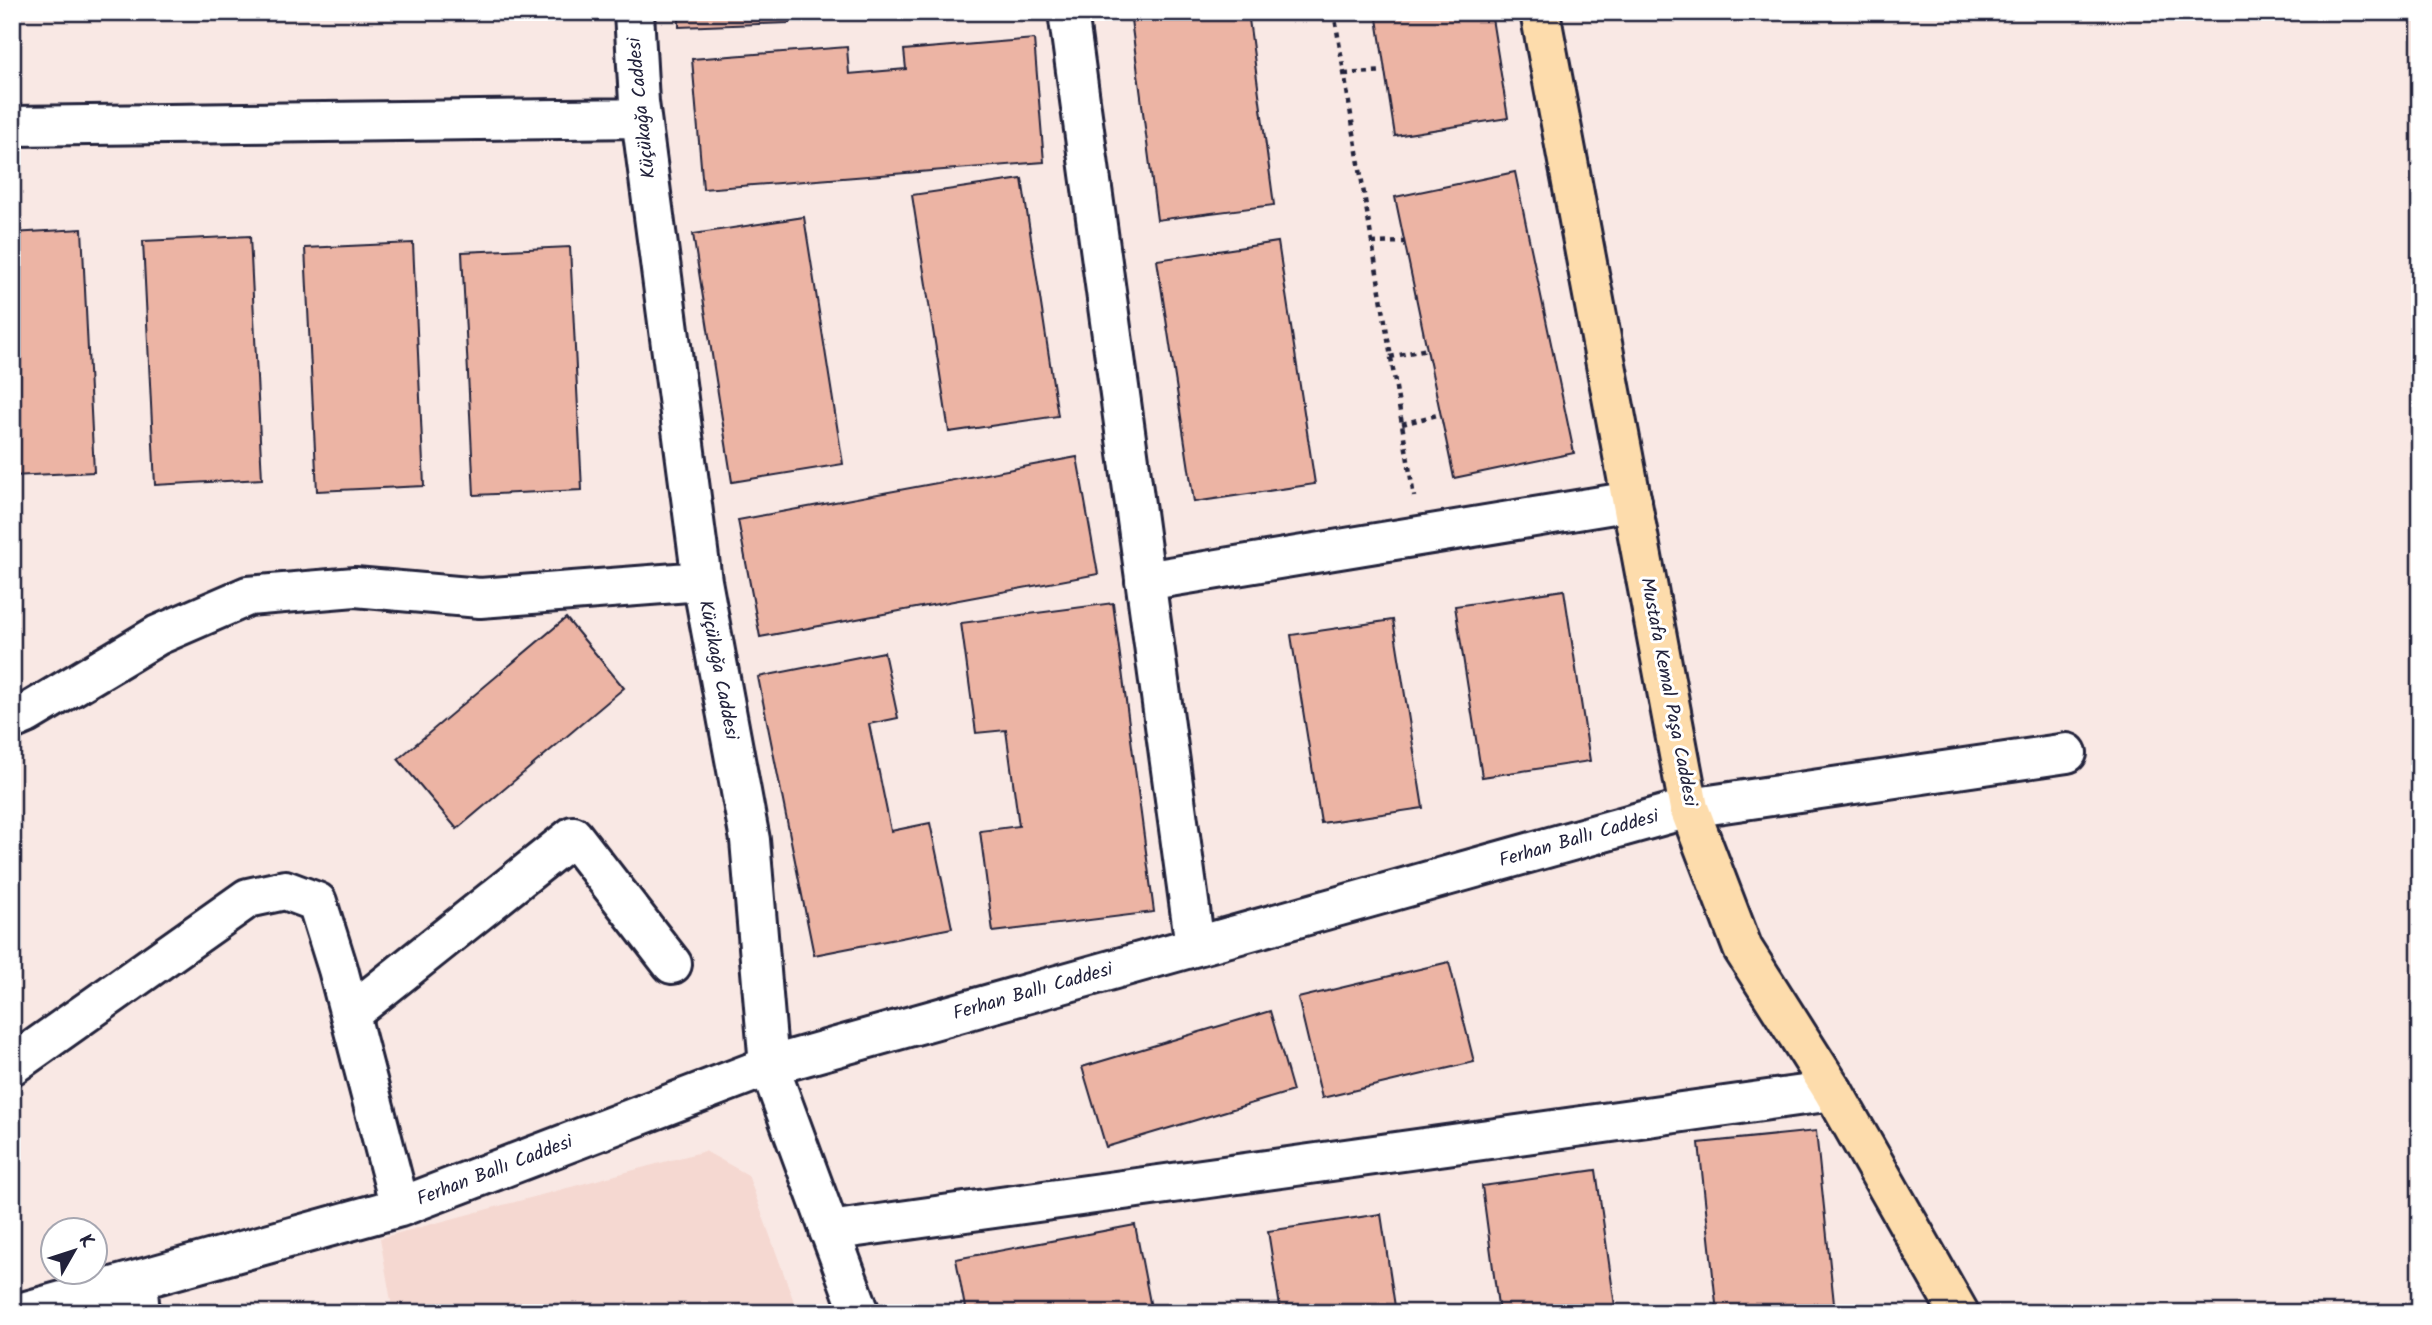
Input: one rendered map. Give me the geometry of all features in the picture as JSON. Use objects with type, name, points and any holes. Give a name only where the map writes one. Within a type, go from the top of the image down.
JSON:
[{"type":"main road","name":"Mustafa Kemal Paşa Caddesi","points":[[1540,12],[1689,808],[1743,949],[1833,1091],[1959,1313]]},
{"type":"street","name":"Küçükağa Caddesi","points":[[634,12],[641,118],[702,581],[750,840],[769,1066],[860,1313]]},
{"type":"street","points":[[1068,12],[1195,946]]},
{"type":"street","points":[[12,126],[641,118]]},
{"type":"street","points":[[1145,581],[1632,501]]},
{"type":"street","points":[[12,720],[158,635],[248,596],[355,587],[480,598],[702,581]]},
{"type":"street","name":"Ferhan Ballı Caddesi","points":[[19,1313],[139,1297],[400,1207],[769,1066],[1689,808],[2067,753]]},
{"type":"street","points":[[350,1014],[573,836],[672,964]]},
{"type":"street","points":[[12,1065],[248,898],[285,890],[317,902],[350,1014],[400,1207]]},
{"type":"street","points":[[829,1231],[1833,1091]]},
{"type":"path","points":[[1334,12],[1421,536]]},
{"type":"path","points":[[1344,74],[1385,71]]},
{"type":"path","points":[[1372,243],[1404,242]]},
{"type":"path","points":[[1391,357],[1427,349]]},
{"type":"path","points":[[1402,424],[1441,414]]},
{"type":"shaded area","points":[[705,1151],[748,1175],[798,1313],[393,1313],[380,1238]]},
{"type":"building","points":[[679,12],[789,12],[789,23],[679,27]]},
{"type":"building","points":[[1130,12],[1248,12],[1274,205],[1157,220]]},
{"type":"building","points":[[1376,12],[1491,12],[1508,118],[1395,136]]},
{"type":"building","points":[[1034,39],[1044,162],[703,189],[692,59],[847,47],[849,74],[906,69],[904,50]]},
{"type":"building","points":[[1515,172],[1574,453],[1454,478],[1395,197]]},
{"type":"building","points":[[1022,179],[1058,416],[949,432],[912,195]]},
{"type":"building","points":[[804,217],[843,464],[732,482],[693,234]]},
{"type":"building","points":[[82,229],[94,472],[12,476],[12,233]]},
{"type":"building","points":[[250,236],[262,479],[155,485],[143,241]]},
{"type":"building","points":[[1278,242],[1315,484],[1194,502],[1157,260]]},
{"type":"building","points":[[413,243],[424,486],[317,491],[305,248]]},
{"type":"building","points":[[570,247],[582,490],[474,495],[462,252]]},
{"type":"building","points":[[1077,457],[1098,574],[760,637],[738,520]]},
{"type":"building","points":[[1564,590],[1590,761],[1482,777],[1455,606]]},
{"type":"building","points":[[1113,603],[1154,912],[993,932],[980,831],[1019,826],[1006,730],[976,733],[961,623]]},
{"type":"building","points":[[566,618],[624,688],[457,829],[398,759]]},
{"type":"building","points":[[1393,620],[1423,808],[1321,823],[1291,635]]},
{"type":"building","points":[[884,652],[898,718],[869,724],[891,831],[930,823],[952,928],[814,955],[758,677]]},
{"type":"building","points":[[1449,962],[1474,1062],[1322,1098],[1298,998]]},
{"type":"building","points":[[1270,1011],[1293,1091],[1106,1147],[1082,1067]]},
{"type":"building","points":[[1816,1131],[1835,1313],[1717,1313],[1699,1143]]},
{"type":"building","points":[[1596,1170],[1616,1313],[1499,1313],[1482,1186]]},
{"type":"building","points":[[1381,1214],[1396,1313],[1281,1313],[1268,1231]]},
{"type":"building","points":[[1135,1225],[1152,1313],[966,1313],[956,1259]]}]
